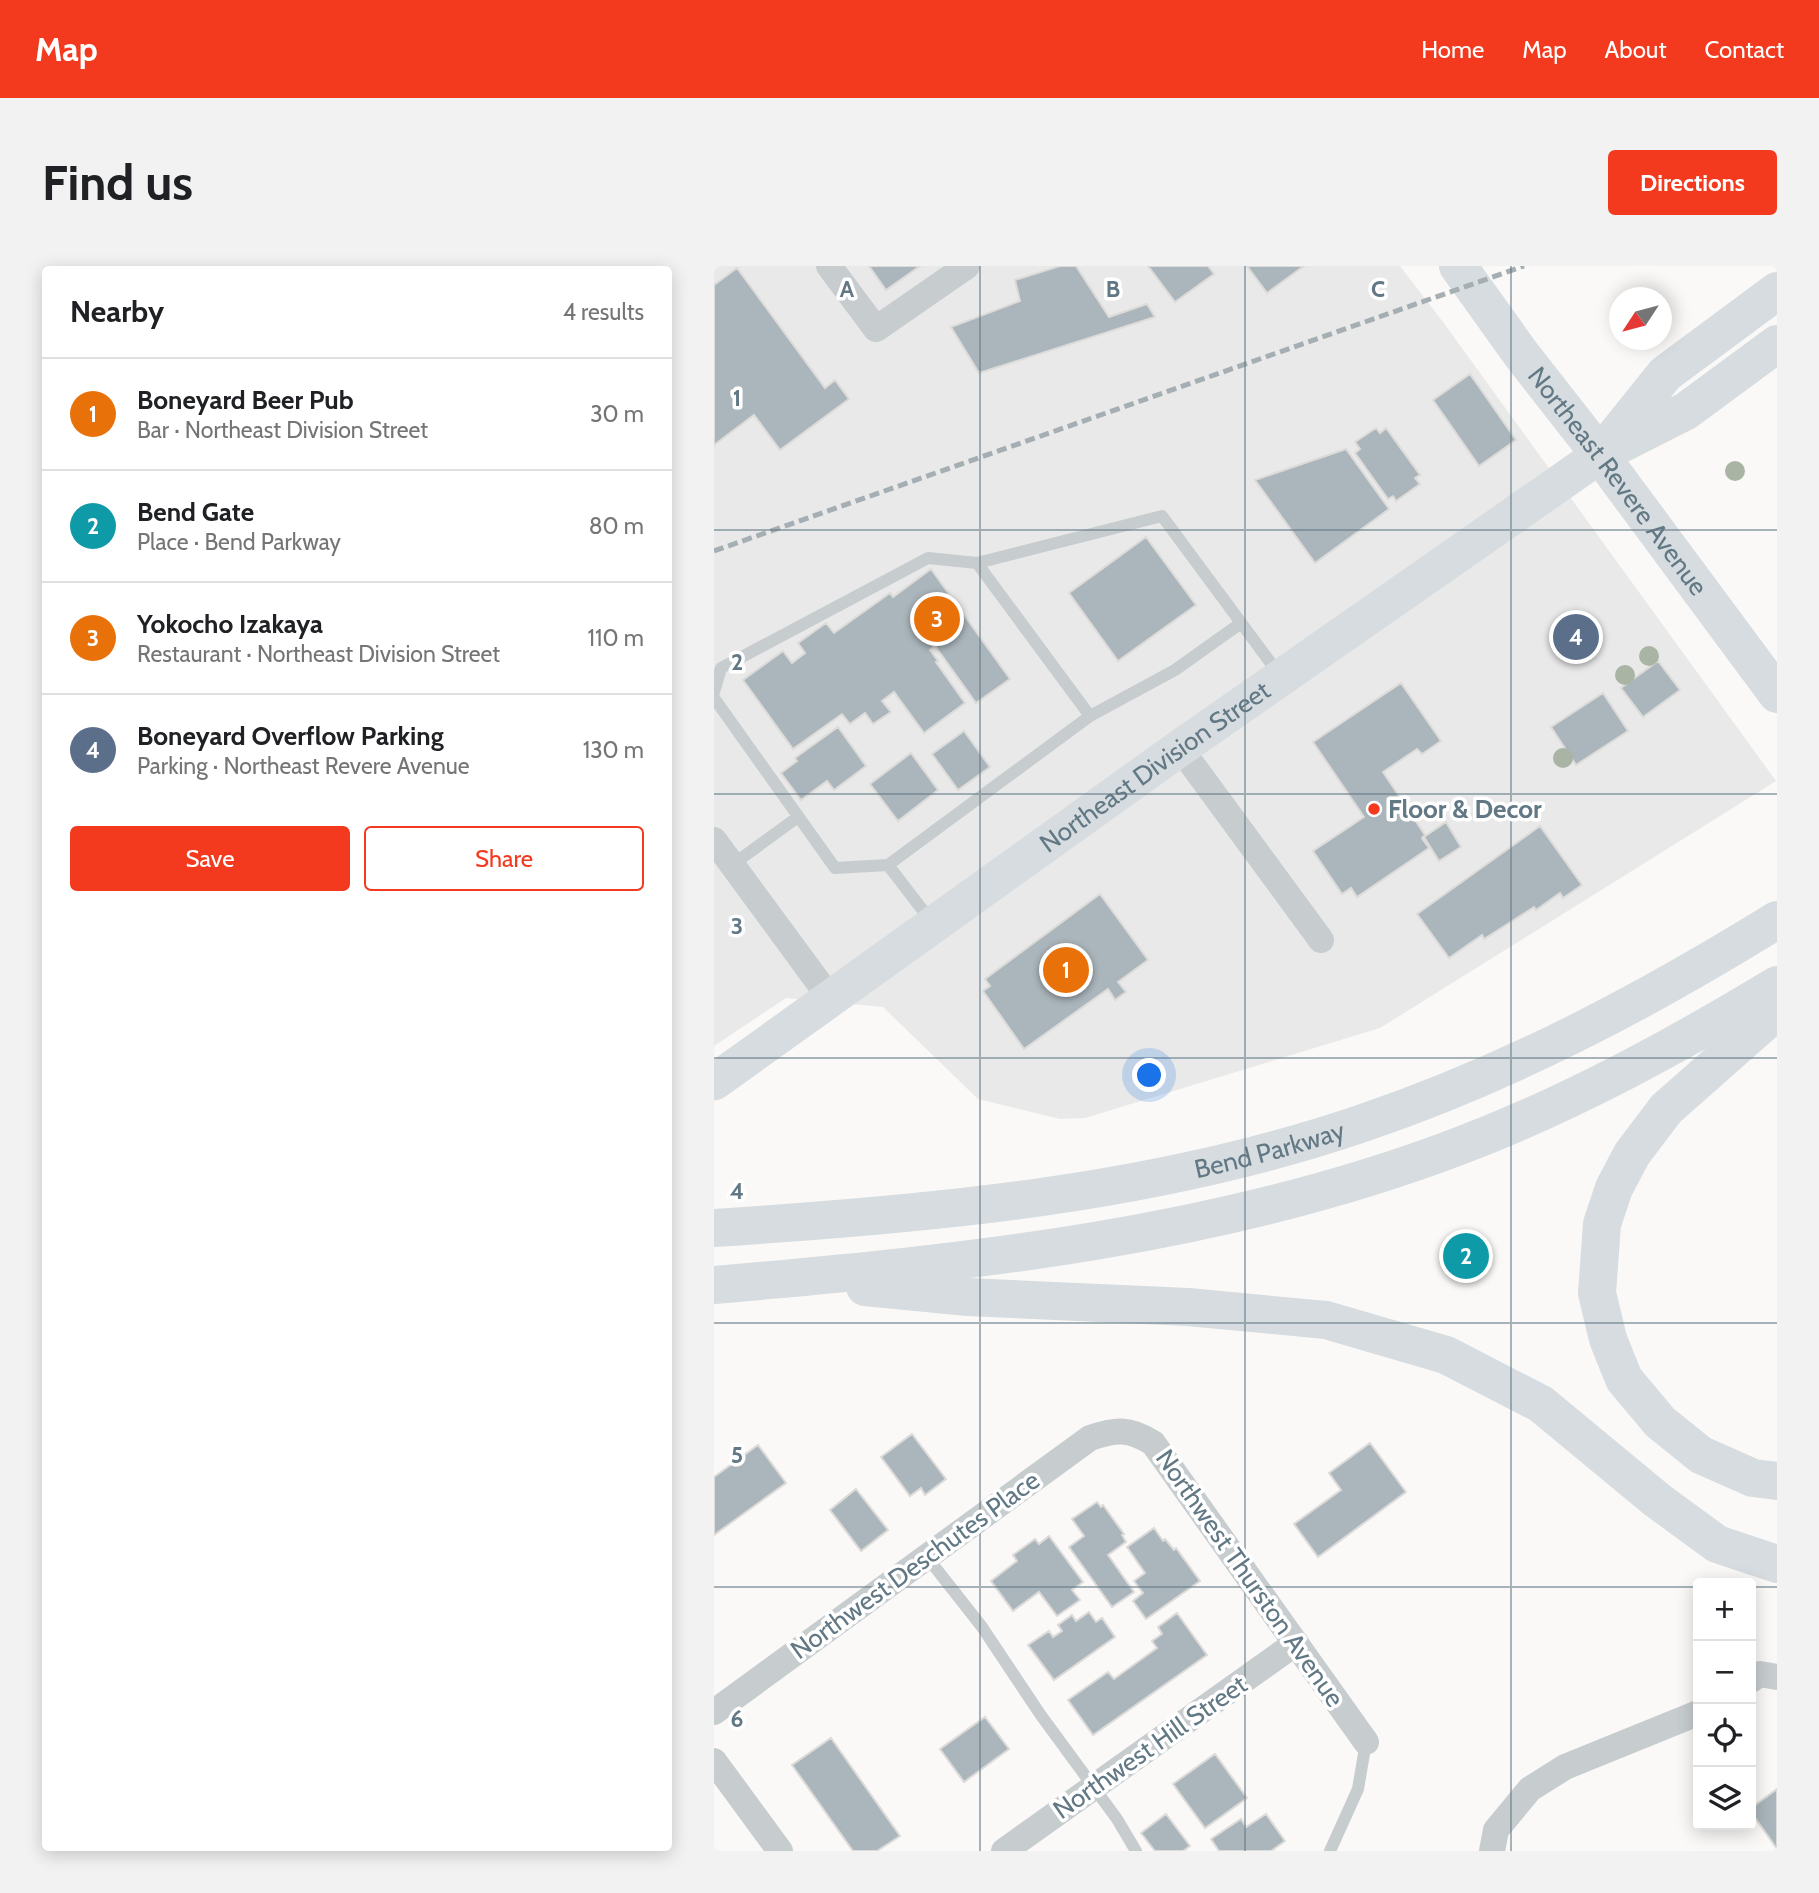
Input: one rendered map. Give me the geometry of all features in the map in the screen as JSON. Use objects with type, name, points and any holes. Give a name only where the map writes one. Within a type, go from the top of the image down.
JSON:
[{"type":"main road","name":"Northeast Revere Avenue","points":[[1458,266],[1777,694]]},
{"type":"main road","points":[[1600,454],[1665,374],[1777,291]]},
{"type":"main road","points":[[1600,454],[1686,411],[1777,344]]},
{"type":"main road","name":"Northeast Division Street","points":[[714,1082],[1180,748],[1600,454]]},
{"type":"main road","name":"Bend Parkway","points":[[715,1228],[861,1217],[1040,1196],[1174,1173],[1310,1140],[1428,1099],[1567,1039],[1665,987],[1777,920]]},
{"type":"main road","name":"Bend Parkway","points":[[714,1285],[969,1260],[1119,1238],[1226,1217],[1332,1189],[1468,1143],[1588,1090],[1681,1042],[1777,985]]},
{"type":"main road","points":[[1777,1011],[1677,1098],[1637,1146],[1614,1188],[1602,1224],[1597,1293],[1608,1339],[1624,1379],[1660,1422],[1701,1455],[1753,1478],[1777,1481]]},
{"type":"main road","points":[[783,1279],[929,1294],[1188,1307],[1326,1320],[1446,1354],[1541,1404],[1657,1500],[1717,1544],[1777,1564]]},
{"type":"street","points":[[829,266],[876,329],[967,266]]},
{"type":"street","points":[[1180,748],[1321,940]]},
{"type":"street","points":[[714,840],[830,998]]},
{"type":"street","name":"Northwest Deschutes Place","points":[[714,1712],[1090,1438],[1122,1430]]},
{"type":"street","name":"Northwest Thurston Avenue","points":[[1122,1430],[1138,1433],[1153,1443],[1366,1742]]},
{"type":"street","name":"Northwest Hill Street","points":[[1004,1851],[1296,1643]]},
{"type":"street","points":[[1756,1677],[1760,1674],[1777,1676]]},
{"type":"street","points":[[1492,1851],[1496,1830],[1530,1789],[1565,1767],[1693,1715]]},
{"type":"street","points":[[714,1761],[780,1851]]},
{"type":"lane","points":[[714,692],[721,668],[928,558],[977,563],[1162,516],[1281,677]]},
{"type":"lane","points":[[977,563],[1090,716]]},
{"type":"lane","points":[[714,698],[835,868],[888,865],[1090,716],[1175,670],[1241,623]]},
{"type":"lane","points":[[732,865],[798,817]]},
{"type":"lane","points":[[888,865],[933,924]]},
{"type":"lane","points":[[927,1557],[982,1627],[1040,1714],[1118,1819],[1136,1851]]},
{"type":"lane","points":[[1330,1851],[1358,1789],[1366,1742]]},
{"type":"shaded area","points":[[714,266],[1400,266],[1776,781],[1380,1028],[1085,1118],[1060,1119],[978,1099],[883,1007],[786,998],[714,1046]]},
{"type":"building","points":[[869,266],[920,266],[886,290]]},
{"type":"building","points":[[1060,266],[1076,266],[1109,317],[1147,304],[1155,317],[979,373],[951,327],[1020,301],[1015,280]]},
{"type":"building","points":[[1148,266],[1208,266],[1214,274],[1175,302]]},
{"type":"building","points":[[1247,266],[1304,266],[1267,293]]},
{"type":"building","points":[[737,268],[825,388],[835,380],[849,399],[780,450],[754,415],[714,445],[714,285]]},
{"type":"building","points":[[1470,374],[1516,440],[1479,466],[1433,400]]},
{"type":"building","points":[[1376,428],[1380,433],[1386,428],[1420,475],[1415,478],[1420,484],[1396,501],[1393,496],[1388,499],[1355,453],[1360,449],[1355,442]]},
{"type":"building","points":[[1346,449],[1389,509],[1315,563],[1255,480]]},
{"type":"building","points":[[1146,537],[1196,605],[1118,661],[1069,593]]},
{"type":"building","points":[[931,569],[1010,679],[976,703],[935,646],[930,650],[938,661],[936,662],[965,703],[924,733],[894,692],[882,701],[891,712],[873,724],[865,713],[850,724],[842,714],[793,749],[743,680],[783,651],[792,663],[805,653],[798,643],[826,623],[834,633],[890,593],[893,597]]},
{"type":"building","points":[[1658,661],[1680,690],[1643,717],[1621,688]]},
{"type":"building","points":[[1401,683],[1441,741],[1422,754],[1417,749],[1383,772],[1425,835],[1422,838],[1429,848],[1357,897],[1351,888],[1342,894],[1313,851],[1364,817],[1313,742]]},
{"type":"building","points":[[1603,693],[1628,731],[1576,765],[1551,727]]},
{"type":"building","points":[[838,727],[866,766],[834,790],[827,781],[801,800],[781,773],[797,761],[795,758]]},
{"type":"building","points":[[964,731],[990,767],[958,790],[932,754]]},
{"type":"building","points":[[911,753],[938,790],[898,821],[870,784]]},
{"type":"building","points":[[1446,822],[1461,847],[1439,861],[1424,837]]},
{"type":"building","points":[[1540,826],[1582,885],[1563,898],[1560,893],[1536,910],[1534,907],[1484,939],[1482,935],[1449,958],[1417,914]]},
{"type":"building","points":[[1100,894],[1148,960],[1118,982],[1126,992],[1115,1000],[1108,989],[1024,1049],[983,991],[990,986],[985,979]]},
{"type":"building","points":[[912,1434],[946,1479],[925,1495],[921,1488],[910,1496],[881,1457]]},
{"type":"building","points":[[1370,1443],[1406,1492],[1318,1557],[1294,1524],[1341,1490],[1329,1473]]},
{"type":"building","points":[[758,1445],[786,1483],[714,1535],[714,1477]]},
{"type":"building","points":[[856,1489],[888,1530],[861,1551],[830,1510]]},
{"type":"building","points":[[1097,1502],[1101,1507],[1103,1505],[1124,1534],[1122,1535],[1126,1542],[1108,1555],[1134,1592],[1112,1607],[1069,1547],[1084,1536],[1072,1519]]},
{"type":"building","points":[[1154,1528],[1163,1541],[1165,1539],[1174,1550],[1176,1548],[1200,1581],[1146,1619],[1133,1601],[1143,1593],[1134,1581],[1145,1573],[1127,1547]]},
{"type":"building","points":[[1049,1536],[1083,1582],[1072,1590],[1080,1600],[1057,1616],[1039,1592],[1013,1611],[991,1581],[1017,1561],[1013,1555],[1035,1539],[1039,1544]]},
{"type":"building","points":[[1089,1612],[1096,1622],[1102,1618],[1115,1637],[1054,1680],[1028,1645],[1049,1631],[1053,1637],[1062,1631],[1058,1625],[1072,1615],[1076,1621]]},
{"type":"building","points":[[1177,1613],[1207,1655],[1093,1735],[1068,1700],[1108,1672],[1114,1679],[1157,1648],[1152,1641],[1162,1634],[1158,1627]]},
{"type":"building","points":[[985,1717],[1009,1749],[964,1782],[940,1749]]},
{"type":"building","points":[[831,1738],[900,1836],[877,1851],[853,1851],[792,1765]]},
{"type":"building","points":[[1215,1754],[1247,1798],[1205,1828],[1173,1784]]},
{"type":"building","points":[[1777,1789],[1777,1849],[1756,1819],[1756,1804]]},
{"type":"building","points":[[1166,1814],[1190,1846],[1183,1851],[1155,1851],[1141,1833]]},
{"type":"building","points":[[1266,1814],[1285,1841],[1271,1851],[1219,1851],[1211,1839],[1241,1819],[1246,1827]]},
{"type":"railway","points":[[714,551],[1524,266]]},
{"type":"place","name":"Yokocho Izakaya","points":[[937,619]]},
{"type":"place","name":"Boneyard Overflow Parking","points":[[1576,637]]},
{"type":"place","name":"Floor & Decor","points":[[1374,809]]},
{"type":"place","name":"Boneyard Beer Pub","points":[[1066,970]]},
{"type":"place","name":"Bend Gate","points":[[1466,1256]]}]
